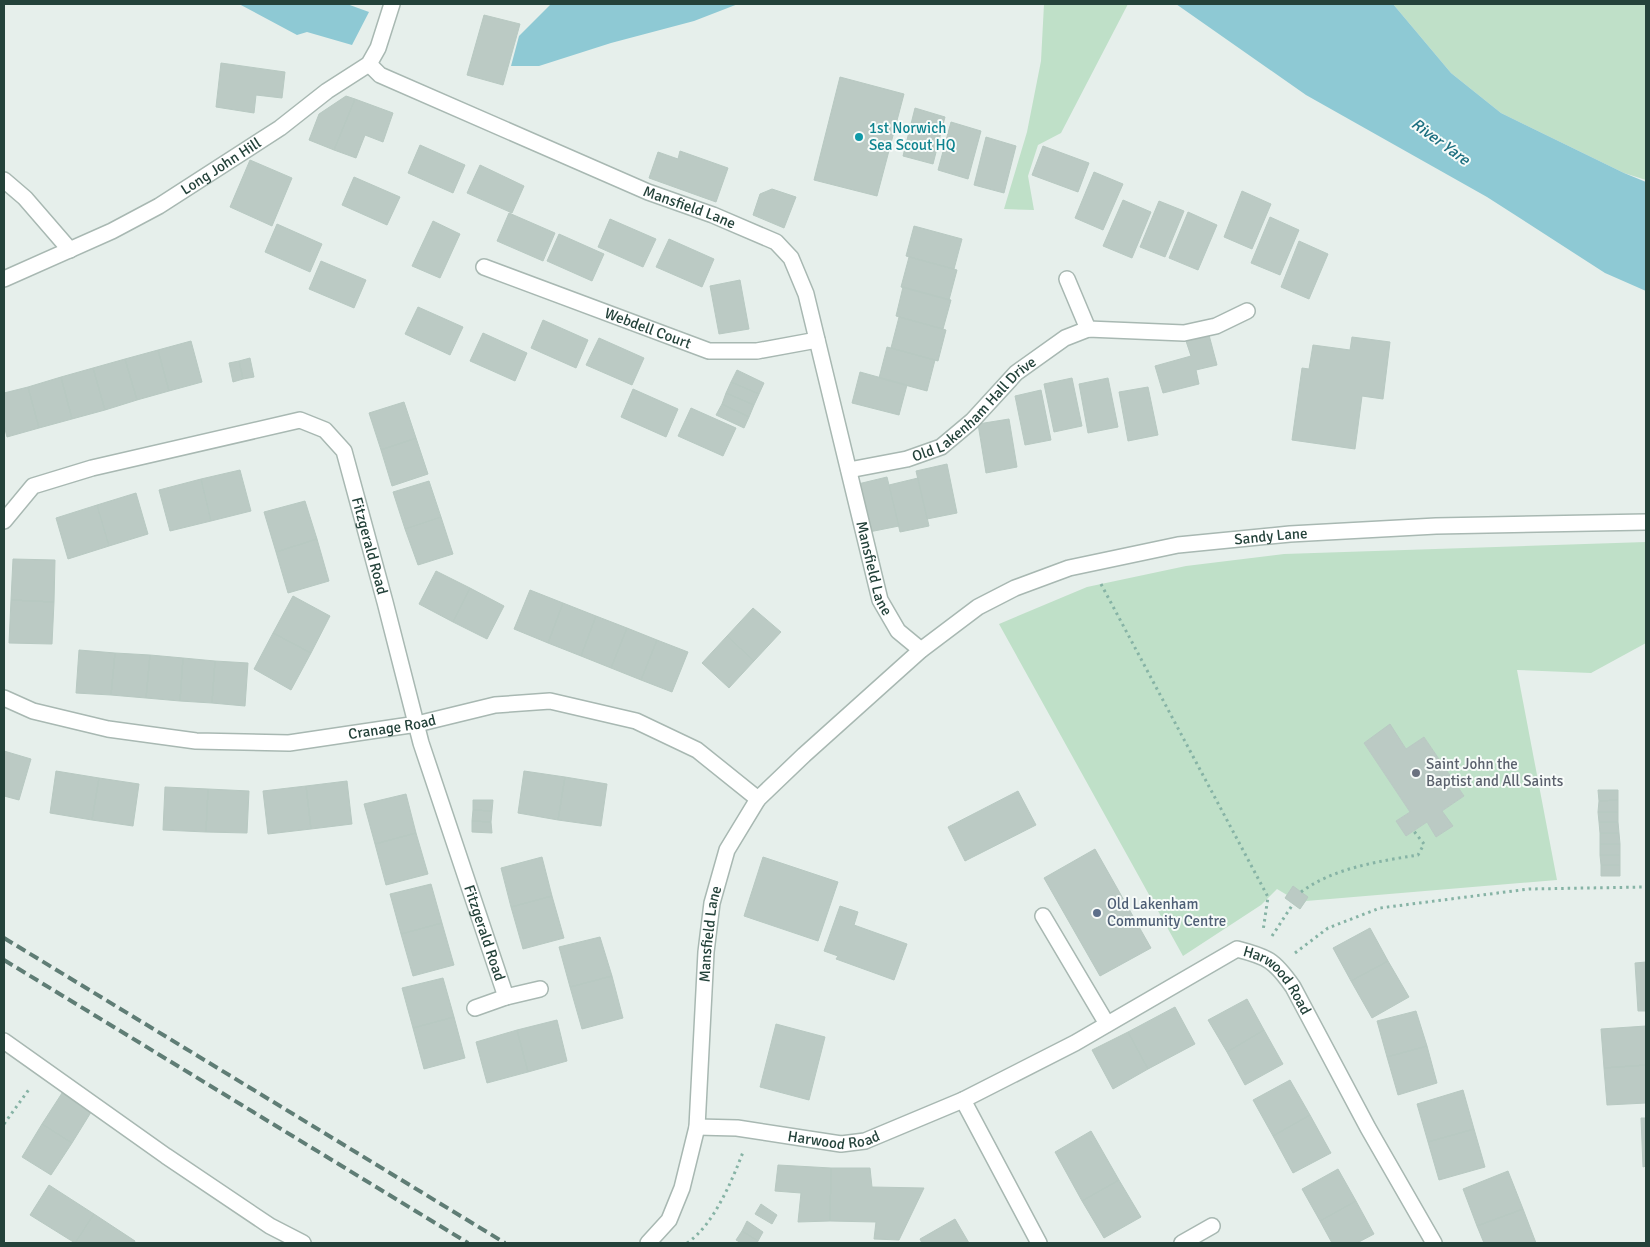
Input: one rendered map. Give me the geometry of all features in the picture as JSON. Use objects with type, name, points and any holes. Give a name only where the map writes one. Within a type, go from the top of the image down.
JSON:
[{"type":"street","name":"Long John Hill","points":[[4,279],[112,231],[176,196],[280,128],[327,91],[369,64],[378,48],[392,4]]},
{"type":"street","name":"Mansfield Lane","points":[[369,64],[380,75],[493,125],[648,192],[713,215],[776,242],[791,258],[802,285],[880,600],[898,631],[921,650],[804,754],[758,799],[727,850],[712,903],[706,952],[697,1127],[682,1188],[669,1220],[648,1243]]},
{"type":"street","points":[[4,180],[25,198],[70,250]]},
{"type":"street","name":"Webdell Court","points":[[484,268],[709,351],[757,350],[817,340]]},
{"type":"street","points":[[1067,279],[1088,329]]},
{"type":"street","name":"Old Lakenham Hall Drive","points":[[849,470],[907,459],[941,447],[972,421],[1016,373],[1065,338],[1088,329],[1184,333],[1216,326],[1247,311]]},
{"type":"street","name":"Fitzgerald Road","points":[[4,521],[33,486],[92,468],[300,420],[325,430],[344,451],[385,602],[411,711],[417,724],[421,743],[506,997]]},
{"type":"street","name":"Sandy Lane","points":[[921,650],[978,607],[1014,588],[1069,568],[1178,545],[1290,534],[1436,526],[1646,522]]},
{"type":"street","name":"Cranage Road","points":[[4,698],[33,711],[108,729],[196,741],[289,743],[417,724],[495,705],[550,701],[636,721],[697,750],[758,799]]},
{"type":"street","points":[[1043,916],[1107,1024]]},
{"type":"street","name":"Harwood Road","points":[[697,1127],[716,1126],[841,1144],[865,1141],[963,1100],[1107,1024],[1237,949],[1259,955],[1278,966],[1293,987],[1368,1128],[1434,1243]]},
{"type":"street","name":"Fitzgerald Road","points":[[475,1008],[506,997],[540,989]]},
{"type":"street","points":[[4,1041],[270,1226],[303,1243]]},
{"type":"street","points":[[963,1100],[1038,1243]]},
{"type":"street","points":[[1182,1243],[1212,1226]]},
{"type":"path","points":[[1104,590],[1268,897],[1259,955]]},
{"type":"path","points":[[1301,892],[1311,884],[1350,870],[1378,862],[1418,855],[1424,844],[1413,830]]},
{"type":"path","points":[[1278,966],[1328,928],[1380,908],[1529,889],[1646,887]]},
{"type":"path","points":[[1259,955],[1293,904]]},
{"type":"path","points":[[4,1124],[44,1070]]},
{"type":"path","points":[[687,1243],[695,1238],[726,1193],[752,1131]]},
{"type":"green space","points":[[1044,4],[1128,4],[1061,133],[1038,145],[1028,176],[1034,210],[1004,209],[1027,132],[1041,61]]},
{"type":"green space","points":[[1393,4],[1646,4],[1646,180],[1624,173],[1501,113],[1451,73]]},
{"type":"green space","points":[[1646,542],[1646,643],[1591,673],[1517,670],[1557,880],[1306,901],[1300,909],[1285,898],[1287,895],[1277,889],[1261,905],[1183,956],[999,624],[1087,587],[1186,566],[1284,554]],"holes":[[[1390,725],[1406,749],[1424,737],[1464,796],[1442,811],[1452,826],[1436,837],[1427,822],[1406,836],[1396,821],[1410,812],[1364,743]]]},
{"type":"water","points":[[239,4],[347,4],[369,12],[352,45],[307,32],[297,35]]},
{"type":"water","points":[[551,4],[738,4],[694,21],[611,43],[539,66],[511,66],[519,36]]},
{"type":"water","name":"River Yare","points":[[1176,4],[1393,4],[1451,73],[1501,113],[1646,182],[1646,291],[1605,273],[1487,197],[1306,95]]},
{"type":"building","points":[[484,15],[520,24],[503,85],[467,75]]},
{"type":"building","points":[[221,63],[285,72],[282,98],[256,95],[254,113],[216,107]]},
{"type":"building","name":"1st Norwich Sea Scout HQ","points":[[840,77],[904,94],[877,196],[814,180]]},
{"type":"building","points":[[346,96],[355,99],[334,150],[309,140],[319,114]]},
{"type":"building","points":[[355,99],[393,113],[383,142],[365,135],[356,158],[334,150]]},
{"type":"building","points":[[915,108],[945,117],[933,164],[903,156]]},
{"type":"building","points":[[951,122],[981,131],[968,179],[938,170]]},
{"type":"building","points":[[986,137],[1016,146],[1004,193],[974,185]]},
{"type":"building","points":[[420,145],[465,165],[453,193],[408,173]]},
{"type":"building","points":[[1043,146],[1089,163],[1078,192],[1032,175]]},
{"type":"building","points":[[680,151],[728,168],[716,202],[649,178],[658,152],[678,159]]},
{"type":"building","points":[[250,160],[292,178],[272,226],[230,207]]},
{"type":"building","points":[[480,165],[524,186],[512,213],[467,193]]},
{"type":"building","points":[[1094,172],[1123,184],[1103,230],[1075,218]]},
{"type":"building","points":[[354,177],[400,197],[387,225],[342,205]]},
{"type":"building","points":[[772,189],[796,197],[784,228],[753,215],[760,194]]},
{"type":"building","points":[[1242,191],[1271,204],[1252,249],[1224,237]]},
{"type":"building","points":[[1123,200],[1151,212],[1132,258],[1103,246]]},
{"type":"building","points":[[1159,201],[1184,211],[1165,257],[1140,247]]},
{"type":"building","points":[[1188,212],[1217,225],[1198,270],[1169,258]]},
{"type":"building","points":[[509,213],[555,233],[543,261],[497,241]]},
{"type":"building","points":[[1270,217],[1299,230],[1280,275],[1251,263]]},
{"type":"building","points":[[610,219],[656,239],[643,267],[598,247]]},
{"type":"building","points":[[433,221],[460,234],[440,278],[412,266]]},
{"type":"building","points":[[277,224],[322,244],[310,272],[265,252]]},
{"type":"building","points":[[914,226],[962,239],[954,269],[906,256]]},
{"type":"building","points":[[559,234],[604,254],[592,281],[547,261]]},
{"type":"building","points":[[669,239],[714,259],[702,287],[656,267]]},
{"type":"building","points":[[1299,241],[1328,254],[1309,299],[1281,287]]},
{"type":"building","points":[[909,257],[957,270],[949,300],[901,287]]},
{"type":"building","points":[[321,261],[366,280],[354,308],[309,289]]},
{"type":"building","points":[[740,280],[749,329],[719,334],[710,286]]},
{"type":"building","points":[[903,287],[951,300],[943,329],[896,316]]},
{"type":"building","points":[[418,307],[463,327],[450,355],[405,334]]},
{"type":"building","points":[[899,317],[946,330],[938,361],[891,348]]},
{"type":"building","points":[[543,320],[588,340],[576,368],[531,348]]},
{"type":"building","points":[[483,333],[527,353],[515,381],[470,361]]},
{"type":"building","points":[[1209,335],[1217,365],[1196,370],[1199,384],[1163,393],[1155,366],[1191,356],[1186,341]]},
{"type":"building","points":[[1352,337],[1390,342],[1383,399],[1362,396],[1355,449],[1292,440],[1302,368],[1309,369],[1313,345],[1350,350]]},
{"type":"building","points":[[599,338],[644,358],[632,385],[586,365]]},
{"type":"building","points":[[191,341],[202,382],[169,391],[158,350]]},
{"type":"building","points":[[887,347],[935,360],[927,391],[879,378]]},
{"type":"building","points":[[158,350],[169,391],[137,400],[125,359]]},
{"type":"building","points":[[250,358],[254,377],[243,379],[239,361]]},
{"type":"building","points":[[125,359],[137,400],[105,410],[93,368]]},
{"type":"building","points":[[239,361],[243,379],[233,382],[229,363]]},
{"type":"building","points":[[93,368],[105,410],[72,419],[61,377]]},
{"type":"building","points":[[737,370],[764,383],[759,394],[731,382]]},
{"type":"building","points":[[860,372],[907,385],[899,415],[852,403]]},
{"type":"building","points":[[61,377],[72,419],[39,428],[28,387]]},
{"type":"building","points":[[1072,378],[1082,426],[1054,432],[1044,384]]},
{"type":"building","points":[[1108,378],[1118,427],[1088,433],[1079,384]]},
{"type":"building","points":[[731,382],[759,394],[754,405],[726,393]]},
{"type":"building","points":[[28,387],[39,428],[7,437],[4,425],[4,393]]},
{"type":"building","points":[[1148,387],[1158,435],[1128,441],[1119,392]]},
{"type":"building","points":[[633,389],[678,409],[666,437],[621,417]]},
{"type":"building","points":[[1041,390],[1051,440],[1025,445],[1015,396]]},
{"type":"building","points":[[726,393],[754,405],[749,417],[722,404]]},
{"type":"building","points":[[404,402],[416,438],[381,450],[369,413]]},
{"type":"building","points":[[722,404],[749,417],[744,428],[716,415]]},
{"type":"building","points":[[691,408],[736,428],[723,456],[678,436]]},
{"type":"building","points":[[1009,419],[1017,467],[986,473],[978,424]]},
{"type":"building","points":[[416,438],[428,474],[392,486],[381,450]]},
{"type":"building","points":[[947,464],[957,513],[927,519],[916,471]]},
{"type":"building","points":[[240,470],[251,511],[211,521],[201,479]]},
{"type":"building","points":[[887,477],[899,526],[869,532],[858,484]]},
{"type":"building","points":[[918,478],[929,526],[900,532],[889,485]]},
{"type":"building","points":[[201,479],[211,521],[170,531],[159,490]]},
{"type":"building","points":[[429,481],[441,517],[405,529],[393,492]]},
{"type":"building","points":[[136,493],[148,534],[109,546],[97,505]]},
{"type":"building","points":[[305,501],[317,539],[276,552],[264,512]]},
{"type":"building","points":[[97,505],[109,546],[68,559],[56,518]]},
{"type":"building","points":[[441,517],[453,554],[418,565],[405,529]]},
{"type":"building","points":[[317,539],[329,581],[288,593],[276,552]]},
{"type":"building","points":[[13,559],[55,560],[54,602],[11,600]]},
{"type":"building","points":[[436,571],[470,588],[453,622],[419,604]]},
{"type":"building","points":[[470,588],[504,606],[487,639],[453,622]]},
{"type":"building","points":[[530,590],[563,603],[548,643],[514,629]]},
{"type":"building","points":[[293,596],[330,616],[311,653],[273,633]]},
{"type":"building","points":[[11,600],[54,602],[52,644],[9,643]]},
{"type":"building","points":[[563,603],[596,616],[581,656],[548,643]]},
{"type":"building","points":[[753,608],[781,632],[754,661],[727,636]]},
{"type":"building","points":[[596,616],[627,628],[611,668],[581,656]]},
{"type":"building","points":[[627,628],[657,640],[641,680],[611,668]]},
{"type":"building","points":[[273,633],[311,653],[291,690],[254,669]]},
{"type":"building","points":[[727,636],[754,661],[729,688],[702,663]]},
{"type":"building","points":[[657,640],[688,652],[672,692],[641,680]]},
{"type":"building","points":[[79,650],[115,653],[111,695],[76,693]]},
{"type":"building","points":[[115,653],[150,655],[146,698],[111,695]]},
{"type":"building","points":[[150,655],[183,658],[180,701],[146,698]]},
{"type":"building","points":[[183,658],[215,661],[212,703],[180,701]]},
{"type":"building","points":[[215,661],[248,663],[245,706],[212,703]]},
{"type":"building","name":"Saint John the Baptist and All Saints","points":[[1390,724],[1406,749],[1424,737],[1464,796],[1442,811],[1453,826],[1436,837],[1427,822],[1406,836],[1396,821],[1410,812],[1364,743]]},
{"type":"building","points":[[4,751],[31,759],[19,800],[4,796]]},
{"type":"building","points":[[56,771],[99,778],[92,820],[50,813]]},
{"type":"building","points":[[524,771],[565,777],[558,820],[518,813]]},
{"type":"building","points":[[565,777],[607,784],[601,826],[558,820]]},
{"type":"building","points":[[99,778],[139,784],[133,826],[92,820]]},
{"type":"building","points":[[347,781],[352,824],[311,829],[306,786]]},
{"type":"building","points":[[306,786],[311,829],[268,834],[263,791]]},
{"type":"building","points":[[165,787],[208,789],[206,832],[163,830]]},
{"type":"building","points":[[208,789],[249,791],[247,833],[206,832]]},
{"type":"building","points":[[1598,790],[1618,790],[1618,800],[1599,801]]},
{"type":"building","points":[[1018,791],[1036,825],[965,861],[948,827]]},
{"type":"building","points":[[406,794],[416,833],[375,844],[364,804]]},
{"type":"building","points":[[473,800],[493,800],[492,811],[473,810]]},
{"type":"building","points":[[1618,800],[1618,812],[1598,812],[1599,801]]},
{"type":"building","points":[[473,810],[492,811],[491,822],[472,821]]},
{"type":"building","points":[[1598,812],[1618,812],[1618,822],[1599,822]]},
{"type":"building","points":[[472,821],[491,822],[492,833],[472,832]]},
{"type":"building","points":[[1599,822],[1618,822],[1619,833],[1600,833]]},
{"type":"building","points":[[416,833],[428,874],[386,885],[375,844]]},
{"type":"building","points":[[1600,833],[1619,833],[1620,844],[1600,844]]},
{"type":"building","points":[[1600,844],[1620,844],[1620,855],[1600,855]]},
{"type":"building","name":"Old Lakenham Community Centre","points":[[1095,849],[1151,948],[1100,976],[1044,878]]},
{"type":"building","points":[[1600,855],[1620,855],[1620,865],[1601,865]]},
{"type":"building","points":[[542,857],[552,896],[511,907],[501,868]]},
{"type":"building","points":[[763,857],[838,882],[818,941],[744,916]]},
{"type":"building","points":[[1601,865],[1620,865],[1620,876],[1601,876]]},
{"type":"building","points":[[431,884],[442,923],[401,934],[390,894]]},
{"type":"building","points":[[1293,886],[1308,897],[1300,909],[1285,898]]},
{"type":"building","points":[[552,896],[564,938],[523,949],[511,907]]},
{"type":"building","points":[[840,906],[858,912],[854,925],[907,944],[894,980],[836,959],[838,956],[824,951]]},
{"type":"building","points":[[442,923],[454,965],[413,976],[401,934]]},
{"type":"building","points":[[1370,928],[1388,961],[1351,981],[1333,948]]},
{"type":"building","points":[[600,937],[612,976],[570,987],[559,947]]},
{"type":"building","points":[[1388,961],[1409,997],[1372,1018],[1351,981]]},
{"type":"building","points":[[1646,962],[1646,1011],[1638,1011],[1635,963]]},
{"type":"building","points":[[612,976],[623,1018],[582,1029],[570,987]]},
{"type":"building","points":[[443,978],[454,1017],[413,1028],[402,988]]},
{"type":"building","points":[[1247,999],[1264,1030],[1227,1052],[1208,1020]]},
{"type":"building","points":[[1175,1007],[1195,1044],[1148,1069],[1128,1032]]},
{"type":"building","points":[[1416,1011],[1427,1046],[1387,1057],[1377,1021]]},
{"type":"building","points":[[454,1017],[465,1058],[424,1069],[413,1028]]},
{"type":"building","points":[[557,1020],[567,1061],[528,1072],[517,1030]]},
{"type":"building","points":[[776,1024],[825,1037],[809,1100],[760,1087]]},
{"type":"building","points":[[1646,1026],[1646,1065],[1604,1068],[1601,1029]]},
{"type":"building","points":[[517,1030],[528,1072],[487,1083],[476,1042]]},
{"type":"building","points":[[1264,1030],[1283,1064],[1245,1085],[1227,1052]]},
{"type":"building","points":[[1128,1032],[1148,1069],[1113,1089],[1092,1050]]},
{"type":"building","points":[[1427,1046],[1437,1083],[1398,1095],[1387,1057]]},
{"type":"building","points":[[1646,1065],[1646,1103],[1607,1105],[1604,1068]]},
{"type":"building","points":[[1290,1080],[1310,1115],[1273,1136],[1253,1100]]},
{"type":"building","points":[[64,1090],[93,1109],[72,1143],[42,1124]]},
{"type":"building","points":[[1463,1090],[1474,1129],[1428,1142],[1417,1104]]},
{"type":"building","points":[[1310,1115],[1331,1153],[1293,1173],[1273,1136]]},
{"type":"building","points":[[1641,1118],[1646,1118],[1646,1166],[1643,1167]]},
{"type":"building","points":[[42,1124],[72,1143],[51,1175],[22,1157]]},
{"type":"building","points":[[1474,1129],[1485,1167],[1439,1180],[1428,1142]]},
{"type":"building","points":[[1091,1131],[1119,1180],[1082,1201],[1055,1152]]},
{"type":"building","points":[[778,1165],[831,1168],[830,1221],[798,1222],[801,1193],[775,1191]]},
{"type":"building","points":[[831,1168],[870,1168],[872,1187],[924,1188],[899,1240],[874,1239],[876,1222],[830,1221]]},
{"type":"building","points":[[1338,1169],[1356,1201],[1320,1221],[1302,1189]]},
{"type":"building","points":[[1508,1171],[1523,1209],[1477,1226],[1463,1189]]},
{"type":"building","points":[[1119,1180],[1141,1217],[1104,1238],[1082,1201]]},
{"type":"building","points":[[49,1185],[94,1214],[75,1243],[30,1215]]},
{"type":"building","points":[[1356,1201],[1374,1234],[1357,1243],[1332,1243],[1320,1221]]},
{"type":"building","points":[[761,1204],[777,1215],[772,1224],[755,1214]]},
{"type":"building","points":[[1523,1209],[1536,1243],[1484,1243],[1477,1226]]},
{"type":"building","points":[[94,1214],[135,1241],[134,1243],[75,1243]]},
{"type":"building","points":[[955,1219],[969,1243],[922,1243],[920,1239]]},
{"type":"building","points":[[747,1221],[763,1232],[758,1241],[742,1231]]},
{"type":"building","points":[[742,1231],[758,1241],[757,1243],[741,1243],[736,1240]]},
{"type":"railway","points":[[4,938],[505,1243]]},
{"type":"railway","points":[[4,960],[468,1243]]},
{"type":"place","name":"1st Norwich Sea Scout HQ","points":[[859,137]]},
{"type":"place","name":"Saint John the Baptist and All Saints","points":[[1416,773]]},
{"type":"place","name":"Old Lakenham Community Centre","points":[[1097,913]]}]
